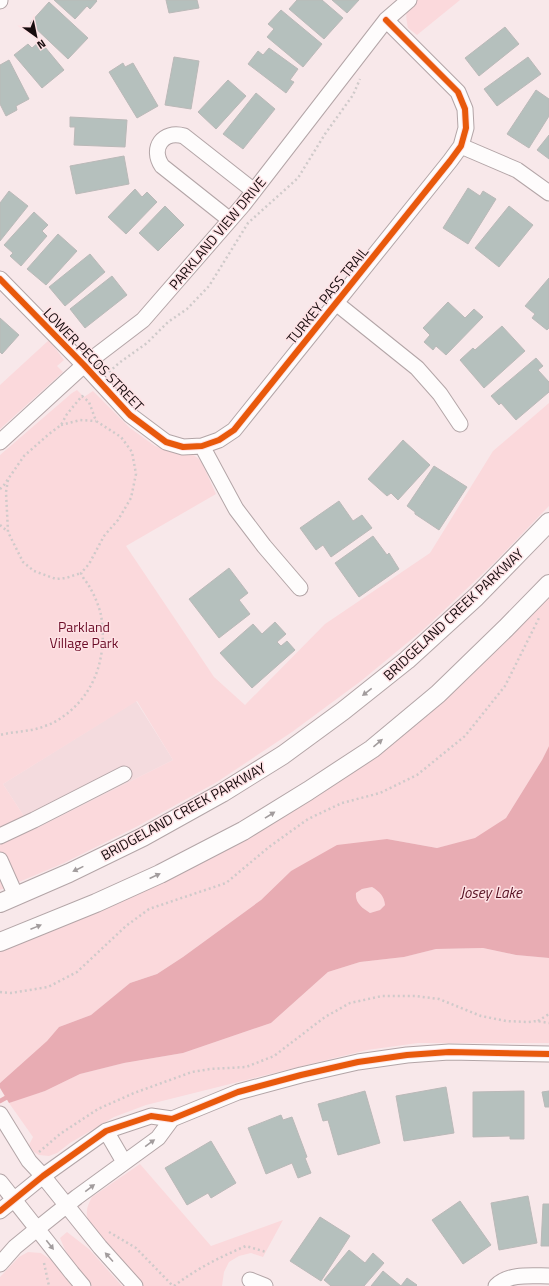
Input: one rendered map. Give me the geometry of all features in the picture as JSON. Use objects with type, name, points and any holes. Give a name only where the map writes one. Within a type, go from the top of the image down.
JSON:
[{"type":"main road","name":"BRIDGELAND CREEK PARKWAY","points":[[8,900],[69,873],[143,837],[222,793],[283,755],[343,711],[407,660],[476,597],[549,522]]},
{"type":"main road","points":[[0,942],[96,903],[160,874],[243,831],[308,792],[372,749],[438,694],[549,584]]},
{"type":"street","name":"PARKLAND VIEW DRIVE","points":[[0,442],[84,365],[143,320],[254,191],[386,20],[409,0]]},
{"type":"street","points":[[386,20],[458,92],[465,110],[466,128],[461,146],[517,170],[549,193]]},
{"type":"street","points":[[230,220],[162,166],[158,161],[157,154],[161,142],[166,137],[172,135],[178,134],[184,136],[254,191]]},
{"type":"street","name":"TURKEY PASS TRAIL","points":[[202,446],[219,440],[234,430],[461,146]]},
{"type":"street","name":"LOWER PECOS STREET","points":[[0,279],[84,365],[130,415],[166,442],[183,447],[202,446]]},
{"type":"street","points":[[336,303],[417,368],[440,394],[460,424]]},
{"type":"street","points":[[202,446],[236,509],[264,546],[300,588]]},
{"type":"street","points":[[0,836],[124,774]]},
{"type":"street","points":[[0,860],[8,900]]},
{"type":"street","points":[[0,1211],[43,1176],[106,1132],[151,1116],[172,1119],[238,1092],[301,1075],[358,1062],[407,1055],[449,1052],[549,1054]]},
{"type":"street","points":[[0,1114],[30,1161],[100,1247],[135,1286]]},
{"type":"street","points":[[0,1264],[15,1247],[66,1205],[158,1138],[172,1119]]},
{"type":"street","points":[[106,1132],[124,1162]]},
{"type":"street","points":[[0,1182],[84,1286]]},
{"type":"street","points":[[496,1286],[507,1279],[512,1278],[549,1276]]},
{"type":"street","points":[[250,1280],[265,1286]]},
{"type":"path","points":[[61,425],[70,410],[82,396],[89,402],[96,421]]},
{"type":"path","points":[[0,489],[24,456],[61,425],[80,420],[96,421],[121,437],[132,452],[136,474],[131,498],[118,520],[104,536],[89,564],[82,573],[66,578],[56,579],[34,571],[23,562],[8,532],[0,525]]},
{"type":"path","points":[[8,479],[6,492],[8,532]]},
{"type":"path","points":[[0,735],[45,726],[59,719],[78,704],[91,686],[100,663],[104,639],[101,613],[89,586],[82,577],[82,573]]},
{"type":"path","points":[[0,992],[10,993],[48,987],[77,972],[126,926],[150,909],[226,883],[269,847],[308,819],[342,803],[380,794],[417,775],[465,736],[505,686],[539,618]]},
{"type":"path","points":[[39,1153],[60,1134],[98,1109],[134,1093],[192,1072],[210,1069],[246,1067],[274,1056],[325,1017],[350,1003],[382,996],[415,996],[439,999],[481,1016],[506,1021],[537,1021],[549,1023]]},
{"type":"path","points":[[537,1021],[549,1014]]},
{"type":"path","points":[[106,1231],[136,1248],[174,1286],[187,1276],[219,1258],[246,1246],[266,1252]]},
{"type":"path","points":[[42,1259],[49,1286]]},
{"type":"shaded area","points":[[136,701],[173,760],[33,830],[3,784]]},
{"type":"green space","points":[[417,0],[460,0],[417,35],[408,28],[406,15],[410,6]]},
{"type":"green space","points":[[49,340],[64,360],[57,366],[63,372],[0,429],[0,385]]},
{"type":"green space","name":"Parkland Village Park","points":[[77,390],[84,397],[93,391],[130,428],[155,446],[171,452],[192,454],[199,459],[203,465],[216,494],[126,546],[214,677],[245,705],[325,624],[430,553],[493,451],[549,403],[549,506],[494,563],[424,629],[361,681],[292,732],[217,782],[136,827],[64,863],[0,890],[0,455]],"holes":[[[137,701],[173,760],[33,830],[3,784]]]},
{"type":"green space","points":[[549,595],[549,746],[506,818],[475,839],[437,848],[387,839],[291,871],[261,900],[183,957],[157,974],[130,983],[91,1015],[59,1027],[47,1041],[0,1083],[0,950],[316,791]]},
{"type":"green space","points":[[372,887],[381,894],[385,905],[380,910],[370,913],[358,902],[356,893],[362,889]]},
{"type":"green space","points":[[483,948],[516,955],[549,958],[549,1043],[418,1043],[367,1050],[146,1105],[114,1117],[70,1143],[57,1153],[49,1156],[39,1155],[34,1152],[29,1145],[33,1137],[9,1103],[45,1091],[80,1074],[124,1063],[183,1053],[271,1023],[328,972],[360,962],[404,957],[436,949]]},
{"type":"green space","points":[[140,1164],[211,1246],[283,1220],[263,1257],[251,1253],[239,1256],[229,1262],[224,1272],[222,1286],[143,1286],[120,1262],[94,1230],[87,1215],[88,1206],[92,1197]]},
{"type":"green space","points":[[67,1232],[89,1249],[122,1286],[92,1286],[81,1275],[69,1258],[60,1238]]},
{"type":"green space","points":[[28,1252],[41,1253],[51,1260],[72,1286],[0,1286],[0,1277],[19,1257]]},
{"type":"water","name":"Josey Lake","points":[[549,746],[549,958],[516,955],[483,948],[436,949],[404,957],[360,962],[328,972],[271,1023],[183,1053],[124,1063],[80,1074],[45,1091],[9,1103],[0,1088],[0,1083],[47,1041],[59,1027],[91,1015],[130,983],[157,974],[183,957],[261,900],[291,871],[337,845],[387,839],[437,848],[475,838],[506,818]],"holes":[[[372,887],[383,897],[385,905],[380,910],[370,913],[358,902],[356,893],[362,889]]]},
{"type":"building","points":[[54,0],[97,1],[90,9],[87,6],[75,19]]},
{"type":"building","points":[[166,0],[197,0],[199,8],[169,13]]},
{"type":"building","points":[[297,0],[322,0],[343,18],[324,39],[289,9]]},
{"type":"building","points":[[332,0],[359,0],[347,13]]},
{"type":"building","points":[[49,2],[88,38],[68,59],[30,23]]},
{"type":"building","points":[[281,10],[322,44],[303,67],[267,37],[274,29],[268,24]]},
{"type":"building","points":[[505,27],[519,44],[479,76],[465,58]]},
{"type":"building","points":[[40,41],[64,70],[42,88],[14,55],[28,44],[32,48]]},
{"type":"building","points":[[269,48],[298,69],[290,80],[294,82],[286,93],[248,64],[258,51],[263,55]]},
{"type":"building","points":[[174,57],[199,61],[191,109],[165,105]]},
{"type":"building","points":[[528,57],[541,74],[497,106],[484,89]]},
{"type":"building","points":[[9,60],[29,99],[16,106],[17,110],[6,116],[0,104],[0,65]]},
{"type":"building","points":[[123,63],[125,67],[133,63],[158,106],[137,118],[109,72]]},
{"type":"building","points":[[228,80],[246,96],[216,129],[198,112]]},
{"type":"building","points":[[536,90],[549,99],[549,116],[529,148],[507,134]]},
{"type":"building","points":[[256,93],[275,109],[243,149],[223,134]]},
{"type":"building","points":[[70,117],[127,120],[125,147],[74,145],[75,127],[70,127]]},
{"type":"building","points":[[549,135],[549,159],[537,150]]},
{"type":"building","points":[[124,156],[129,184],[76,194],[70,166]]},
{"type":"building","points":[[468,188],[480,196],[483,191],[496,199],[468,244],[443,228]]},
{"type":"building","points":[[135,189],[142,197],[147,192],[157,202],[126,234],[108,217]]},
{"type":"building","points":[[9,191],[28,206],[0,241],[0,203]]},
{"type":"building","points":[[165,206],[184,225],[158,251],[139,233]]},
{"type":"building","points":[[509,206],[533,225],[499,267],[475,248]]},
{"type":"building","points":[[34,212],[48,225],[42,231],[47,236],[21,266],[10,256],[13,253],[4,245]]},
{"type":"building","points":[[58,234],[77,251],[46,285],[27,269]]},
{"type":"building","points":[[90,254],[105,272],[65,306],[49,287]]},
{"type":"building","points":[[112,276],[127,295],[85,328],[70,309]]},
{"type":"building","points":[[549,278],[549,328],[547,330],[532,318],[535,314],[525,306]]},
{"type":"building","points":[[448,302],[465,318],[474,309],[483,317],[446,355],[436,346],[433,350],[424,342],[430,335],[423,328]]},
{"type":"building","points":[[0,318],[19,335],[2,354],[0,352]]},
{"type":"building","points":[[502,326],[525,351],[484,388],[460,360],[473,348],[475,350]]},
{"type":"building","points":[[536,358],[543,366],[538,370],[549,382],[549,392],[516,420],[501,403],[499,405],[491,396]]},
{"type":"building","points":[[403,440],[430,465],[398,500],[391,493],[387,496],[368,479]]},
{"type":"building","points":[[434,466],[467,487],[439,530],[415,514],[415,512],[407,506]]},
{"type":"building","points":[[339,501],[353,521],[362,515],[372,528],[331,557],[323,545],[316,550],[300,528]]},
{"type":"building","points":[[373,536],[387,555],[389,553],[399,569],[359,597],[335,563]]},
{"type":"building","points":[[229,568],[248,593],[239,600],[250,614],[219,638],[189,599]]},
{"type":"building","points":[[275,622],[286,634],[277,642],[281,646],[287,641],[295,650],[252,688],[220,653],[253,624],[262,634]]},
{"type":"building","points":[[446,1087],[454,1133],[404,1141],[396,1096]]},
{"type":"building","points":[[365,1091],[380,1143],[338,1155],[328,1120],[323,1121],[318,1104]]},
{"type":"building","points":[[524,1091],[524,1139],[510,1139],[510,1136],[473,1137],[473,1092]]},
{"type":"building","points":[[549,1091],[549,1107],[545,1107],[542,1092]]},
{"type":"building","points":[[281,1115],[283,1120],[292,1117],[307,1157],[305,1158],[311,1173],[298,1178],[292,1163],[266,1174],[248,1128]]},
{"type":"building","points":[[211,1141],[236,1183],[211,1198],[208,1193],[187,1205],[165,1168]]},
{"type":"building","points":[[528,1196],[537,1243],[499,1250],[491,1203]]},
{"type":"building","points":[[460,1201],[491,1245],[463,1264],[432,1220]]},
{"type":"building","points":[[543,1204],[549,1204],[549,1246],[541,1246]]},
{"type":"building","points":[[320,1217],[350,1236],[321,1281],[290,1261]]},
{"type":"building","points":[[349,1250],[365,1263],[373,1253],[384,1263],[364,1286],[331,1286],[324,1280]]},
{"type":"building","points":[[383,1271],[401,1286],[371,1286]]},
{"type":"building","points":[[407,1278],[417,1285],[416,1286],[401,1286]]},
{"type":"waterway","points":[[0,1101],[11,1095]]},
{"type":"cycle path","points":[[0,279],[84,365],[130,415],[166,442],[183,447],[202,446],[219,440],[234,430],[461,146],[466,128],[465,109],[458,92],[386,20]]},
{"type":"cycle path","points":[[0,1211],[43,1176],[106,1131],[151,1116],[172,1119],[238,1092],[301,1075],[358,1062],[407,1055],[449,1052],[549,1054]]}]
